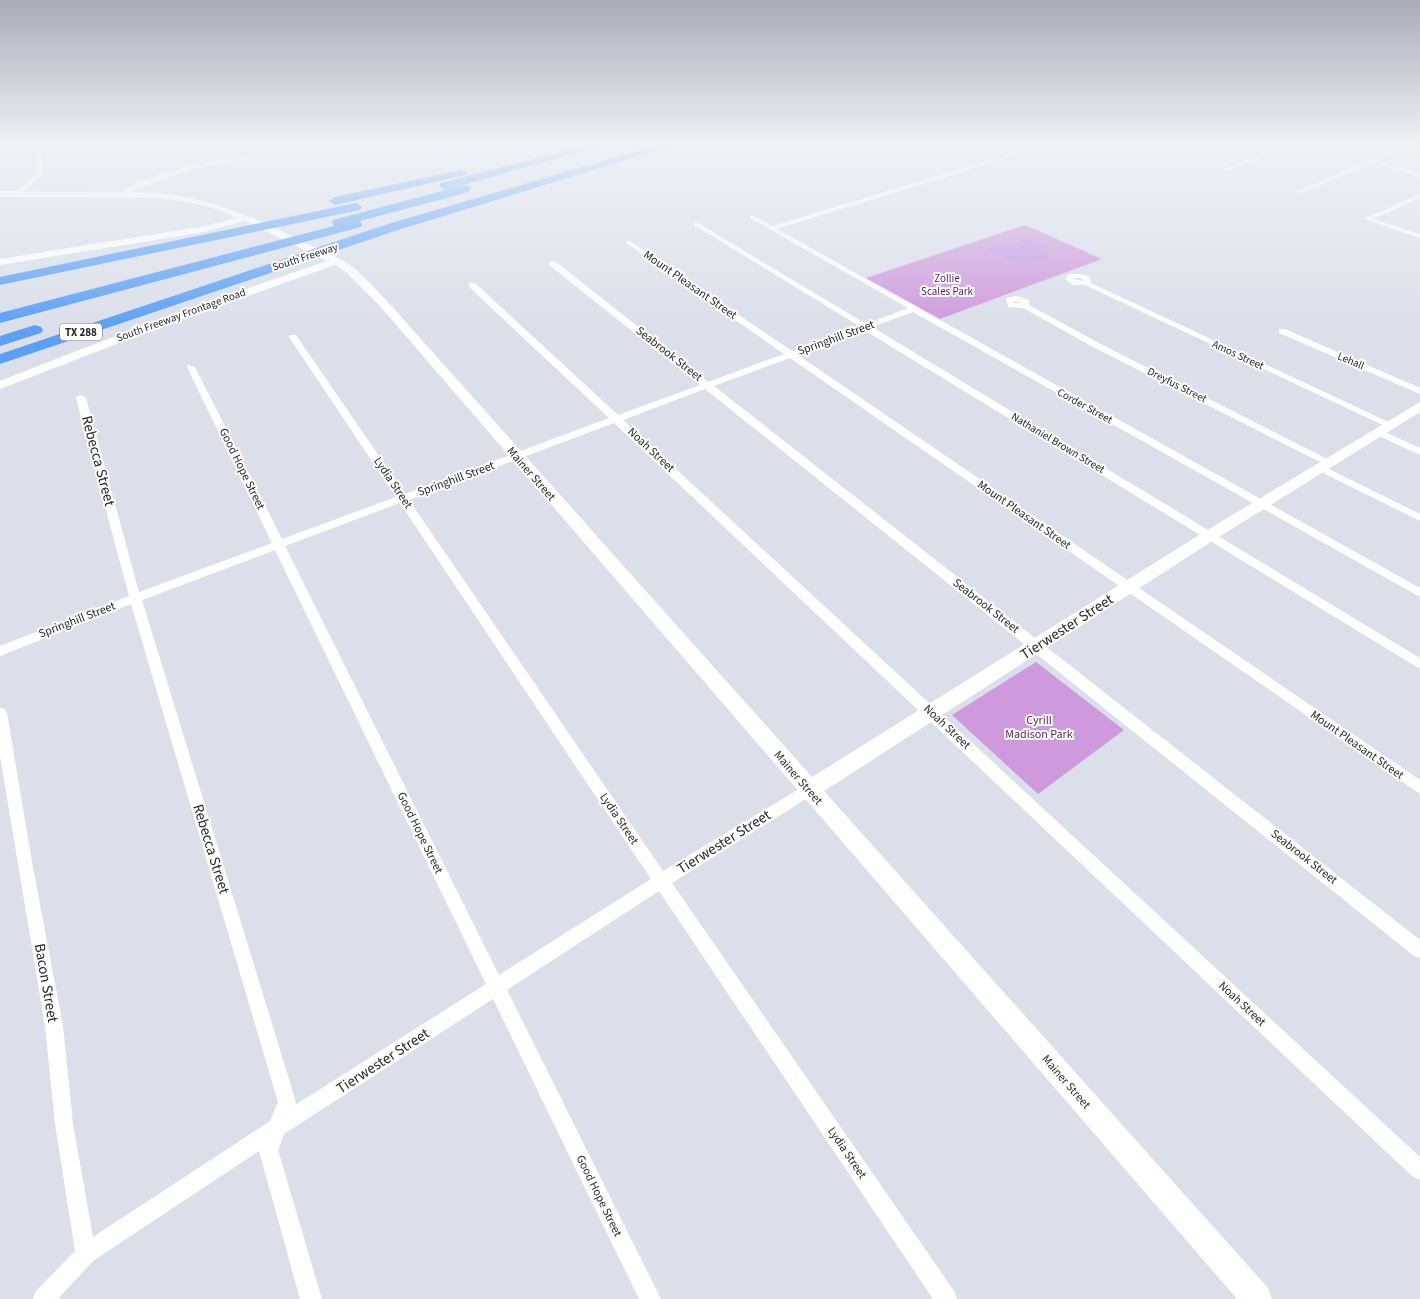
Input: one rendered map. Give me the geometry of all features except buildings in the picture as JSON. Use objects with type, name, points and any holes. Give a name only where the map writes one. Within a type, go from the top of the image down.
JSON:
[{"type":"highway","points":[[251,220],[313,206]]},
{"type":"highway","points":[[0,281],[364,206]]},
{"type":"highway","points":[[0,293],[234,239],[368,206]]},
{"type":"highway","points":[[234,239],[321,222],[388,206]]},
{"type":"highway","points":[[0,312],[425,206]]},
{"type":"highway","points":[[0,318],[426,206]]},
{"type":"highway","points":[[177,286],[432,206]]},
{"type":"highway","points":[[95,311],[451,206]]},
{"type":"highway","name":"South Freeway","points":[[0,359],[453,206]]},
{"type":"highway","points":[[460,220],[502,206]]},
{"type":"highway","points":[[332,260],[352,256]]},
{"type":"highway","points":[[0,341],[48,326]]},
{"type":"street","name":"Mainer Street","points":[[214,206],[251,220],[332,260],[351,271],[383,303],[516,457],[1257,1299]]},
{"type":"street","points":[[772,228],[847,206]]},
{"type":"street","points":[[1398,206],[1367,219],[1420,236]]},
{"type":"street","name":"Corder Street","points":[[752,217],[1420,593]]},
{"type":"street","points":[[0,262],[251,220]]},
{"type":"street","name":"Nathaniel Brown Street","points":[[696,224],[1420,664]]},
{"type":"street","name":"Mount Pleasant Street","points":[[628,242],[1420,788]]},
{"type":"street","name":"South Freeway Frontage Road","points":[[0,385],[114,338],[332,260]]},
{"type":"street","name":"Seabrook Street","points":[[552,263],[1420,950]]},
{"type":"street","name":"Amos Street","points":[[1086,283],[1384,428],[1420,452]]},
{"type":"street","name":"Noah Street","points":[[472,285],[618,419],[1420,1170]]},
{"type":"street","name":"Dreyfus Street","points":[[1025,306],[1420,518]]},
{"type":"street","name":"Springhill Street","points":[[0,651],[135,598],[913,309]]},
{"type":"street","name":"Lehall","points":[[1282,331],[1420,390]]},
{"type":"street","name":"Lydia Street","points":[[293,336],[946,1299]]},
{"type":"street","name":"Good Hope Street","points":[[192,367],[650,1299]]},
{"type":"street","name":"Rebecca Street","points":[[81,398],[135,598],[287,1102],[268,1150],[311,1299]]},
{"type":"street","name":"Tierwester Street","points":[[44,1299],[86,1254],[197,1179],[661,881],[932,713],[1209,536],[1326,466],[1420,406]]},
{"type":"street","name":"Bacon Street","points":[[0,713],[24,862],[54,1026],[64,1124],[86,1254]]},
{"type":"green space","name":"Zollie Scales Park","points":[[1025,225],[1102,259],[940,319],[866,278]]},
{"type":"green space","name":"Cyrill Madison Park","points":[[1036,662],[1124,730],[1038,794],[952,715]]},
{"type":"shaded area","points":[[1028,238],[1052,248],[1039,250],[1051,257],[1020,265],[986,249],[997,245],[1018,248],[1011,244]]}]
